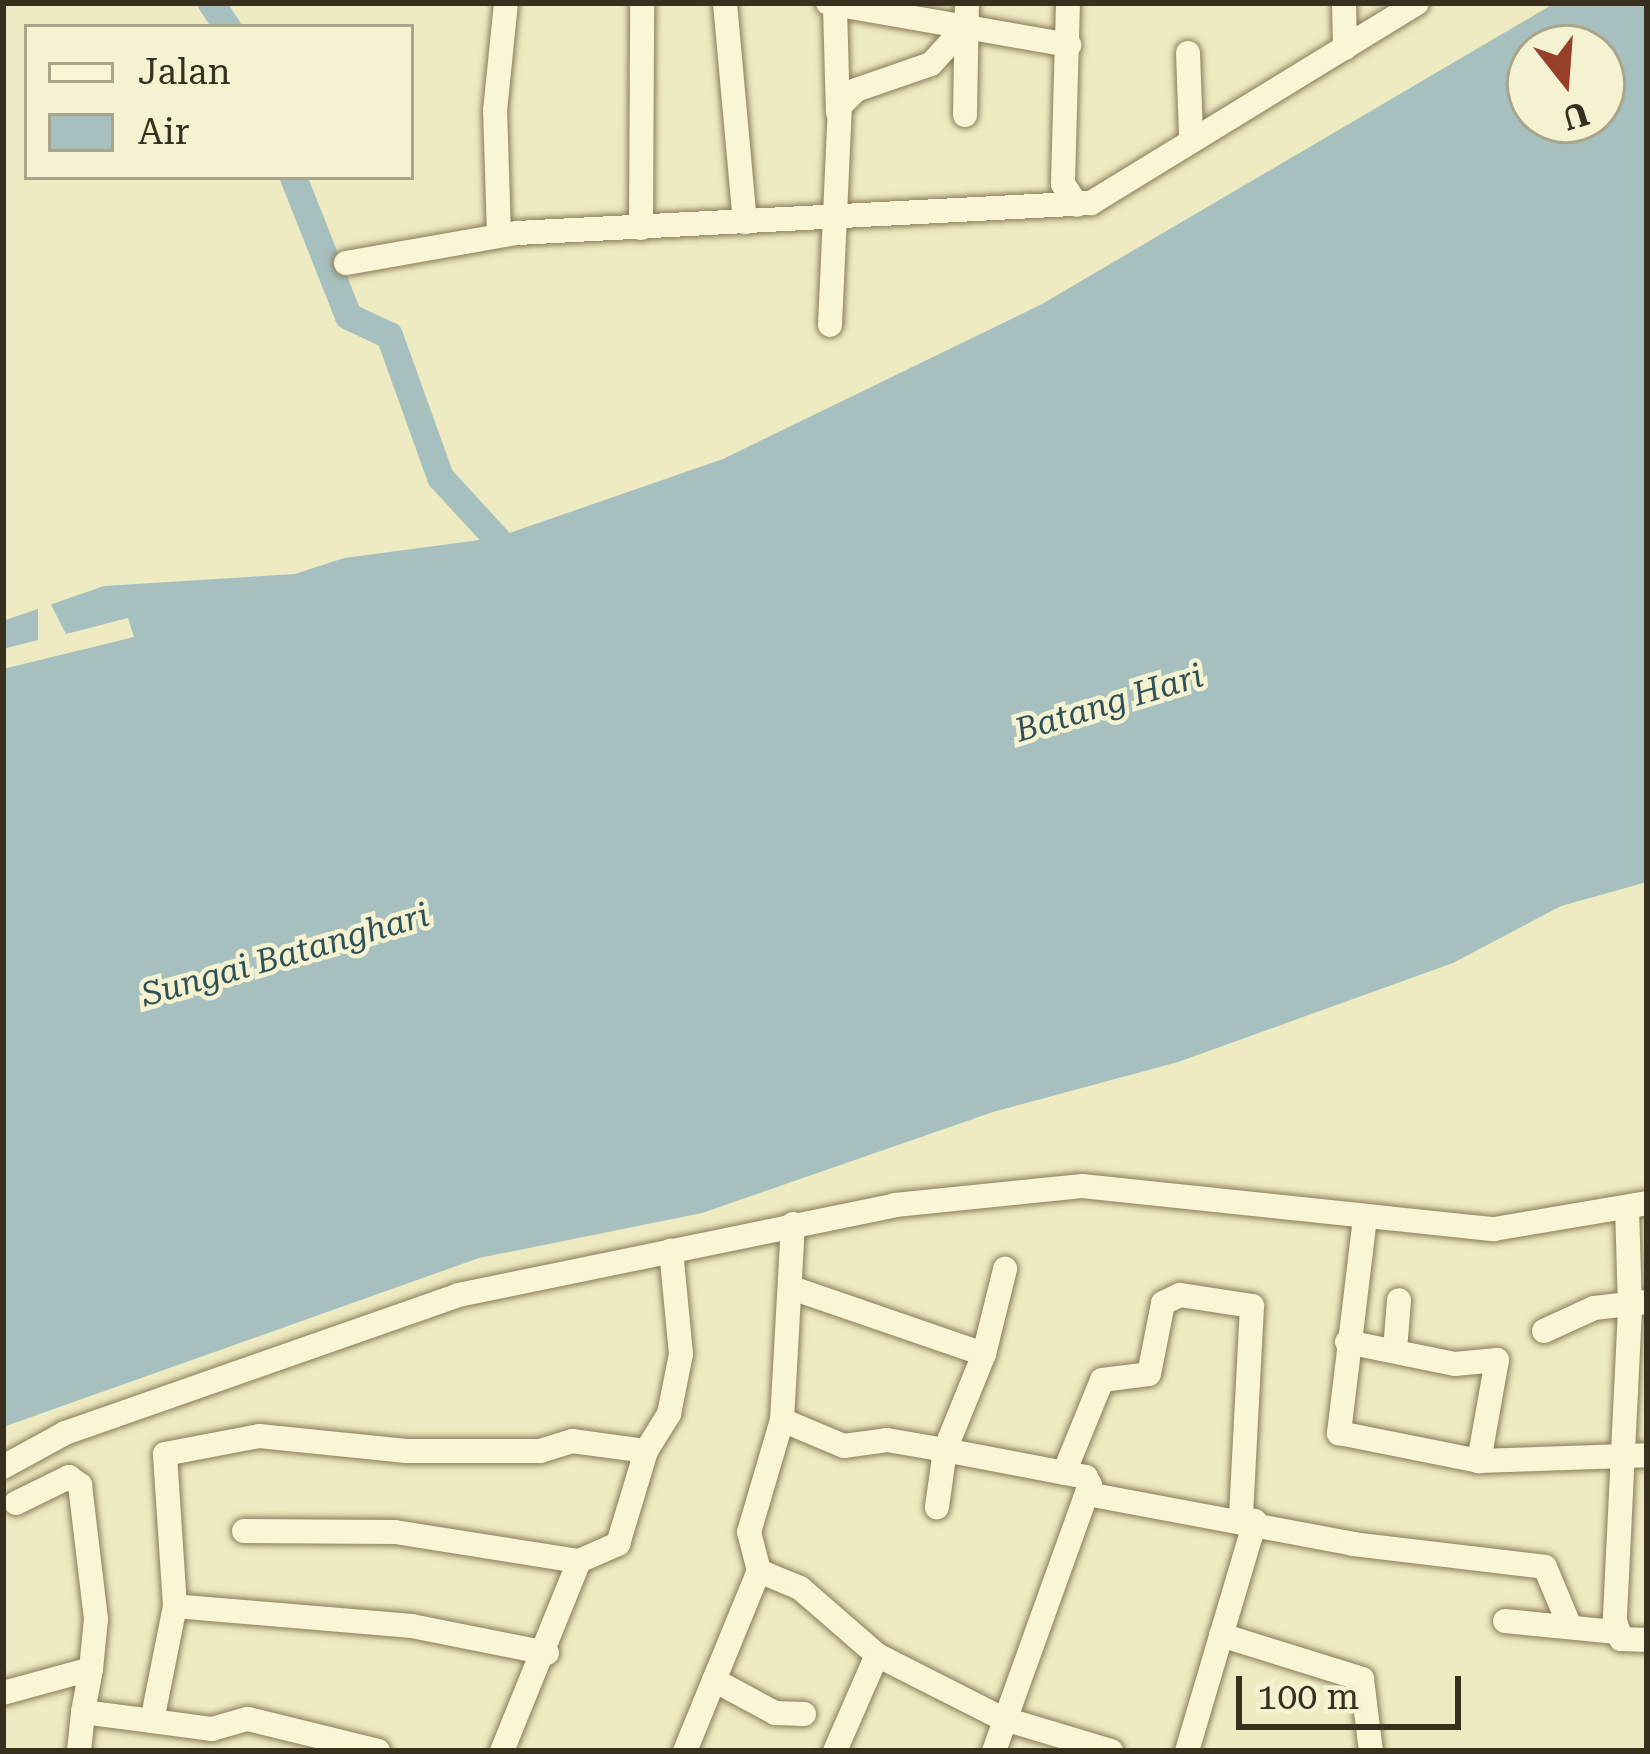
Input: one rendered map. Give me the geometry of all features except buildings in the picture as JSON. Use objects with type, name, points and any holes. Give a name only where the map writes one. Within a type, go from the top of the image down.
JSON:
[{"type":"street","points":[[499,235],[496,111],[506,3]]},
{"type":"street","points":[[641,228],[642,3]]},
{"type":"street","points":[[725,3],[745,223]]},
{"type":"street","points":[[965,115],[967,3]]},
{"type":"street","points":[[1068,3],[1063,184],[1077,205]]},
{"type":"street","points":[[1344,3],[1345,48]]},
{"type":"street","points":[[346,263],[499,235],[1103,200],[1191,135],[1417,3]]},
{"type":"street","points":[[830,325],[843,5],[966,31],[1070,45]]},
{"type":"street","points":[[838,112],[851,92],[931,64],[966,31]]},
{"type":"street","points":[[1188,53],[1191,135]]},
{"type":"street","points":[[3,1467],[65,1433],[377,1321],[502,1285],[793,1224],[1031,1185],[1494,1229],[1637,1205],[1635,1514],[1616,1632]]},
{"type":"street","points":[[1365,1218],[1339,1433],[1479,1461],[1635,1456]]},
{"type":"street","points":[[685,1751],[759,1570],[749,1532],[782,1420],[793,1224]]},
{"type":"street","points":[[244,1531],[395,1532],[580,1562],[618,1544],[646,1451],[680,1376],[671,1250]]},
{"type":"street","points":[[937,1507],[945,1450],[984,1354],[1004,1269]]},
{"type":"street","points":[[792,1288],[984,1354]]},
{"type":"street","points":[[1064,1473],[1102,1380],[1140,1381],[1149,1374],[1163,1303],[1180,1295],[1252,1306],[1248,1520],[1187,1751]]},
{"type":"street","points":[[1395,1349],[1399,1300]]},
{"type":"street","points":[[1544,1331],[1638,1301]]},
{"type":"street","points":[[1347,1342],[1455,1364],[1497,1360],[1479,1461]]},
{"type":"street","points":[[782,1420],[844,1446],[887,1440],[1086,1477],[1087,1494],[1001,1718],[994,1751]]},
{"type":"street","points":[[152,1721],[175,1606],[167,1452],[259,1436],[406,1450],[540,1451],[572,1441],[646,1451]]},
{"type":"street","points":[[16,1503],[69,1477],[80,1485],[96,1619],[80,1751]]},
{"type":"street","points":[[1087,1494],[1248,1520],[1354,1544],[1545,1567],[1568,1622]]},
{"type":"street","points":[[502,1751],[547,1653],[580,1562]]},
{"type":"street","points":[[759,1570],[800,1588],[877,1655],[1001,1718],[1112,1751]]},
{"type":"street","points":[[175,1606],[412,1626],[547,1653]]},
{"type":"street","points":[[1505,1621],[1568,1622],[1647,1640]]},
{"type":"street","points":[[1221,1634],[1362,1679],[1371,1751]]},
{"type":"street","points":[[835,1751],[877,1655]]},
{"type":"street","points":[[3,1693],[91,1670]]},
{"type":"street","points":[[714,1680],[775,1713],[804,1714]]},
{"type":"street","points":[[83,1712],[212,1729],[248,1719],[309,1742],[378,1751]]},
{"type":"water","points":[[1555,3],[1647,3],[1647,882],[1561,906],[1453,963],[1178,1062],[993,1112],[702,1213],[479,1258],[3,1427],[3,621],[104,586],[295,574],[344,558],[495,538],[723,459],[1042,304],[1506,32],[1506,144],[1626,144],[1626,24],[1519,24]]},
{"type":"pier","points":[[47,597],[66,634],[128,618],[134,637],[3,669],[3,649],[38,640],[38,599]]},
{"type":"waterway","points":[[211,3],[225,24]]},
{"type":"waterway","points":[[294,180],[348,316],[389,335],[440,477],[520,564]]},
{"type":"water label","name":"Batang Hari","points":[[1109,703]]},
{"type":"water label","name":"Sungai Batanghari","points":[[285,955]]}]
